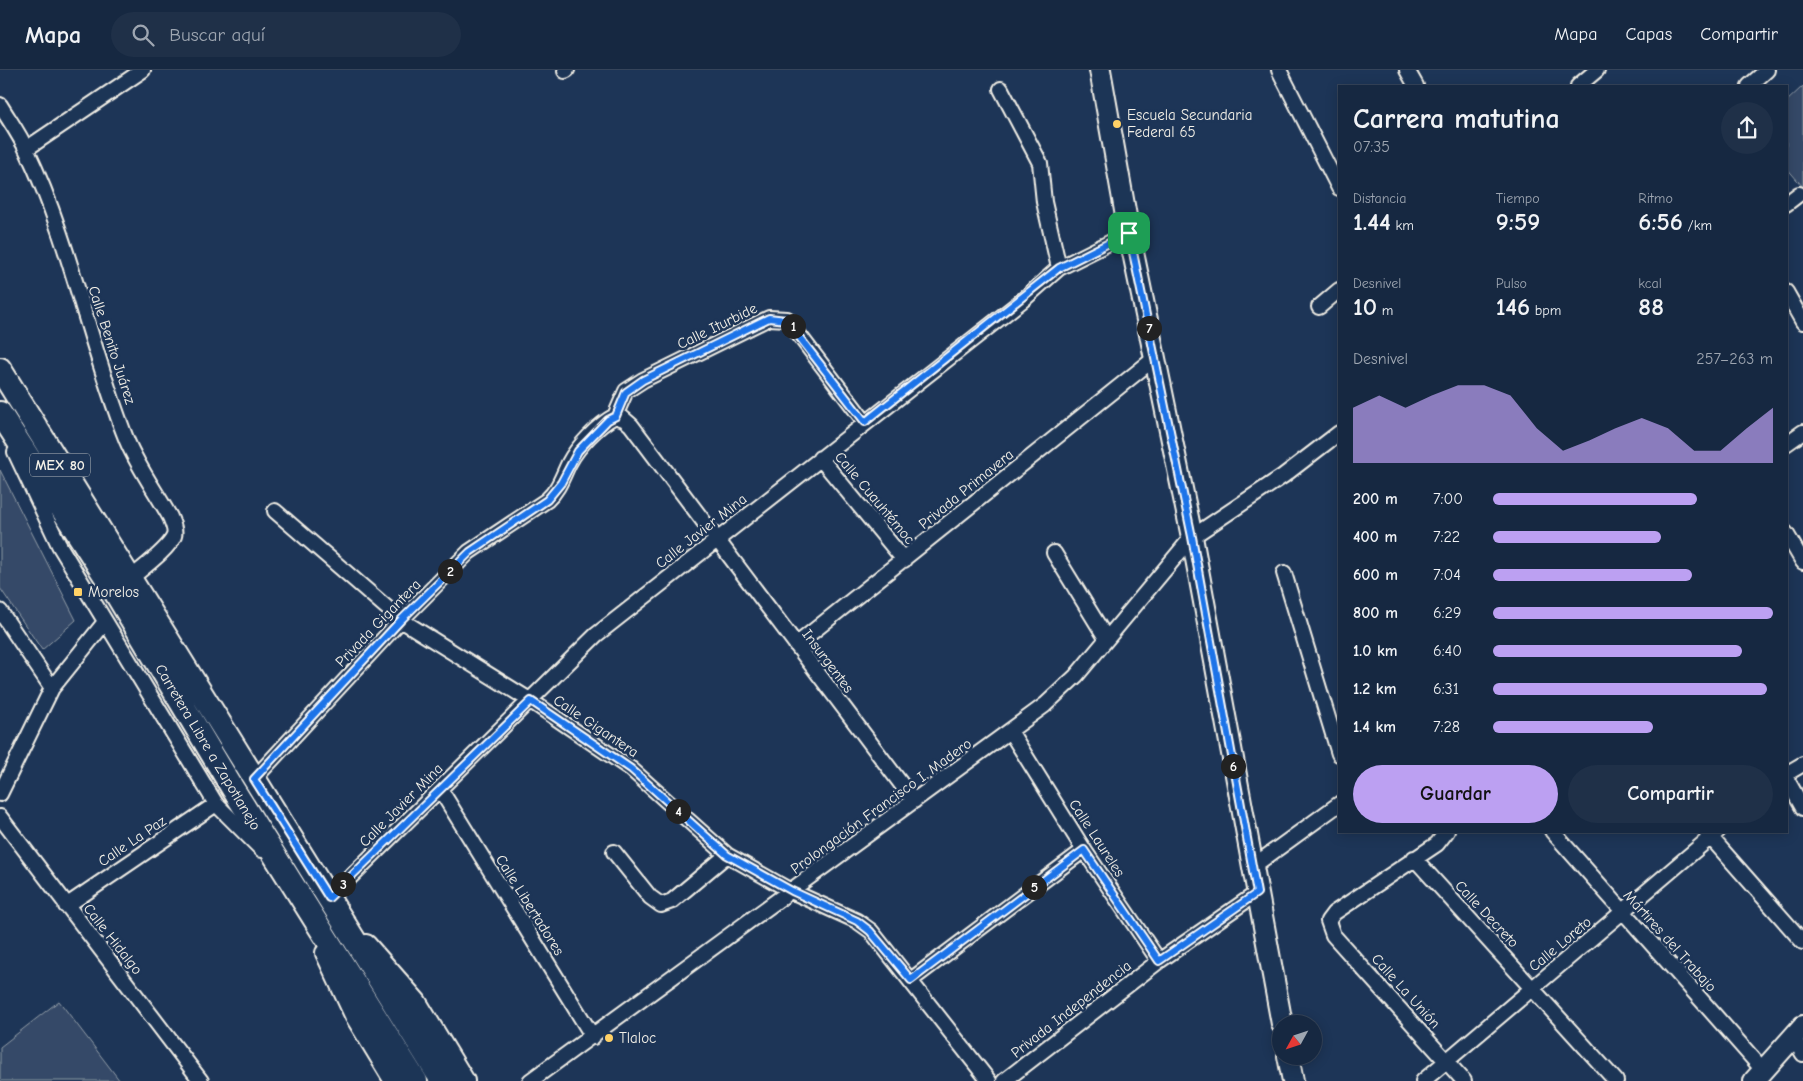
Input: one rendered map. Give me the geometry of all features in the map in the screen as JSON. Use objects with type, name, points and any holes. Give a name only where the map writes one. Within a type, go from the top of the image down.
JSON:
[{"type":"main road","name":"Carretera Libre a Zapotlanejo","points":[[0,369],[442,1081]]},
{"type":"main road","name":"Carretera Libre a Zapotlanejo","points":[[0,413],[109,582],[233,789],[416,1081]]},
{"type":"street","points":[[26,149],[143,70]]},
{"type":"street","points":[[1100,70],[1129,233],[1192,537],[1280,1015]]},
{"type":"street","points":[[1278,70],[1338,186]]},
{"type":"street","points":[[1579,85],[1597,70]]},
{"type":"street","points":[[1750,85],[1767,70]]},
{"type":"street","points":[[1000,89],[1040,163],[1044,202],[1059,268]]},
{"type":"street","name":"Calle Benito Juárez","points":[[0,105],[26,149],[59,230],[94,349],[128,443],[170,516],[174,528],[174,536],[168,545],[130,579]]},
{"type":"street","points":[[1788,202],[1799,194]]},
{"type":"street","name":"Calle Javier Mina","points":[[334,907],[440,789],[596,635],[1059,268],[1129,233]]},
{"type":"street","points":[[1319,307],[1338,291]]},
{"type":"street","points":[[1788,296],[1803,322]]},
{"type":"street","name":"Calle Iturbide","points":[[616,416],[626,392],[643,380],[769,318],[786,320],[792,326],[865,422]]},
{"type":"street","name":"Privada Primavera","points":[[796,645],[1156,358]]},
{"type":"street","name":"Insurgentes","points":[[616,416],[624,419],[631,426],[914,801]]},
{"type":"street","name":"Privada Gigantera","points":[[254,779],[401,620],[470,552],[547,500],[561,483],[578,451],[608,420],[616,416]]},
{"type":"street","points":[[0,419],[59,545],[216,804],[292,883],[355,1015],[395,1081]]},
{"type":"street","points":[[1788,443],[1803,432]]},
{"type":"street","name":"Prolongación Francisco I. Madero","points":[[530,1081],[1045,705],[1076,676],[1192,537],[1283,476],[1338,435]]},
{"type":"street","name":"Calle Cuauhtémoc","points":[[820,458],[904,560]]},
{"type":"street","name":"Calle Gigantera","points":[[275,511],[401,620],[531,701],[631,769],[727,855],[792,891],[857,921],[870,931],[990,1081]]},
{"type":"street","points":[[1788,536],[1803,562]]},
{"type":"street","points":[[1054,553],[1106,638]]},
{"type":"street","points":[[1284,573],[1338,751]]},
{"type":"street","points":[[0,611],[52,688]]},
{"type":"street","points":[[0,794],[52,688],[105,622]]},
{"type":"street","name":"Calle Laureles","points":[[1010,731],[1084,850],[1159,961]]},
{"type":"street","points":[[1788,775],[1803,764]]},
{"type":"street","points":[[1788,780],[1803,808]]},
{"type":"street","name":"Calle Libertadores","points":[[440,789],[592,1037]]},
{"type":"street","name":"Calle La Paz","points":[[66,906],[216,804]]},
{"type":"street","points":[[1252,866],[1338,805]]},
{"type":"street","name":"Calle Hidalgo","points":[[0,817],[201,1081]]},
{"type":"street","points":[[1414,858],[1437,844],[1445,833]]},
{"type":"street","name":"Mártires del Trabajo","points":[[1554,833],[1623,912],[1759,1076]]},
{"type":"street","points":[[1711,833],[1803,942]]},
{"type":"street","name":"Calle Loreto","points":[[1423,1081],[1623,912],[1711,833]]},
{"type":"street","points":[[911,980],[1084,850]]},
{"type":"street","points":[[614,852],[650,897],[660,905],[672,901],[727,855]]},
{"type":"street","name":"Calle La Unión","points":[[1414,858],[1334,913],[1328,921],[1333,935],[1464,1081]]},
{"type":"street","name":"Calle Decreto","points":[[1414,858],[1616,1081]]},
{"type":"street","name":"Privada Independencia","points":[[1004,1081],[1159,961],[1257,893]]},
{"type":"street","points":[[334,907],[416,1002],[464,1081]]},
{"type":"street","points":[[1759,1076],[1798,1032]]},
{"type":"street","points":[[1798,1032],[1803,1054]]},
{"type":"street","points":[[1290,1065],[1293,1081]]},
{"type":"shaded area","points":[[1803,86],[1803,187],[1788,169],[1788,100]]},
{"type":"shaded area","points":[[0,470],[76,620],[42,650],[0,588]]},
{"type":"shaded area","points":[[59,1001],[120,1081],[0,1081],[0,1047]]},
{"type":"place","name":"Escuela Secundaria Federal 65","points":[[1117,124]]},
{"type":"place","name":"Morelos","points":[[78,592]]},
{"type":"place","name":"Tlaloc","points":[[609,1038]]},
{"type":"route","points":[[1129,233],[1192,537],[1257,893],[1159,961],[1084,850],[911,980],[881,941],[857,921],[792,891],[727,855],[631,769],[531,701],[329,898],[254,779],[401,620],[470,552],[488,538],[547,500],[555,492],[573,457],[608,420],[616,416],[626,392],[643,380],[769,318],[786,320],[798,332],[865,422],[1024,299],[1059,268],[1129,233]]}]
